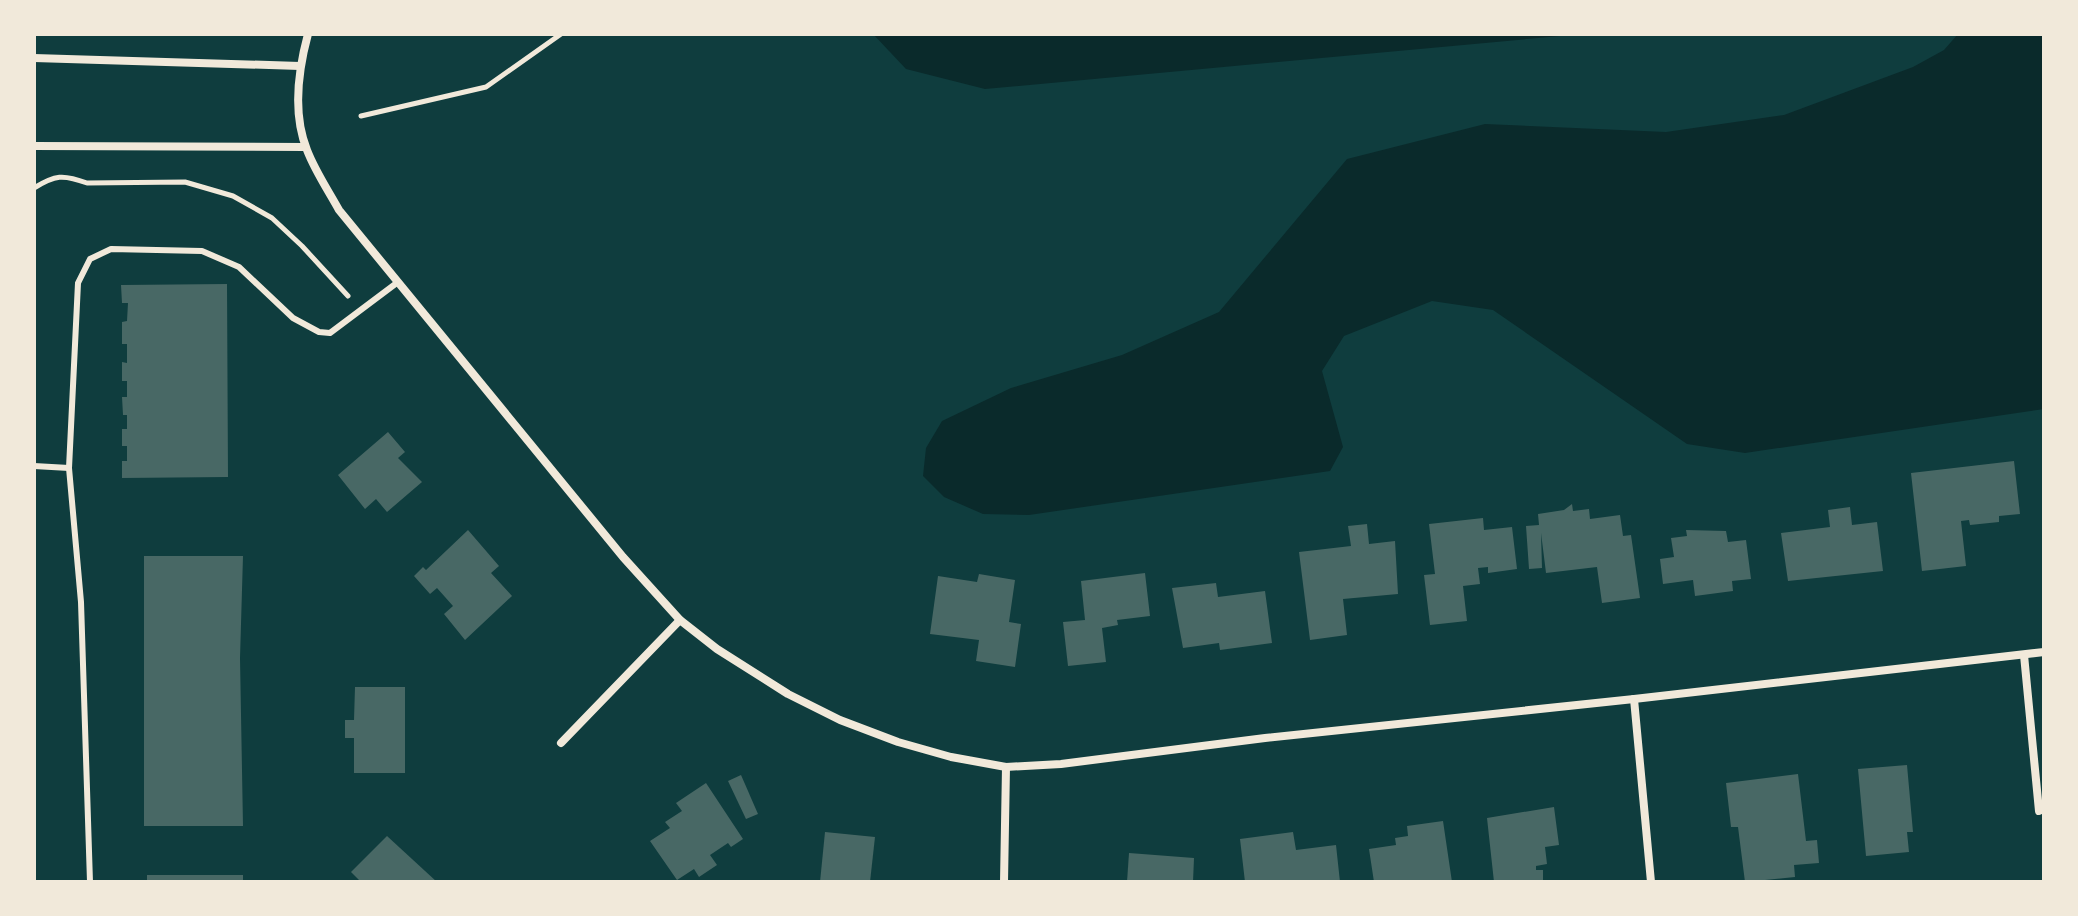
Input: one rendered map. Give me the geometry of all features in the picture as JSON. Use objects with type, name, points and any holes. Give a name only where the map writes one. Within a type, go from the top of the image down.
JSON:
[{"type":"street","points":[[308,34],[300,66],[298,108],[305,147],[339,210],[623,557],[680,620],[717,649],[788,694],[840,720],[898,742],[951,757],[1006,767],[1061,764],[1265,738],[2044,652]]},
{"type":"street","points":[[34,58],[300,66]]},
{"type":"street","points":[[34,146],[305,147]]},
{"type":"street","points":[[561,743],[680,620]]},
{"type":"street","points":[[2024,655],[2039,811]]},
{"type":"street","points":[[1634,699],[1651,882]]},
{"type":"street","points":[[1004,882],[1006,767]]},
{"type":"lane","points":[[90,882],[81,602],[69,468],[78,283],[90,259],[111,249],[202,251],[239,267],[293,318],[319,332],[330,333],[398,282]]},
{"type":"lane","points":[[34,466],[69,468]]},
{"type":"path","points":[[361,116],[486,87],[561,34]]},
{"type":"path","points":[[34,188],[51,177],[73,177],[87,183],[185,182],[233,196],[272,218],[360,310]]},
{"type":"water","points":[[873,34],[1582,34],[985,89],[906,69]]},
{"type":"water","points":[[1958,34],[2044,34],[2044,409],[1745,453],[1687,444],[1493,310],[1432,301],[1344,336],[1322,371],[1343,447],[1330,471],[1029,515],[983,514],[944,497],[923,476],[926,448],[942,421],[1011,388],[1122,355],[1219,312],[1347,159],[1485,124],[1666,132],[1784,115],[1913,67],[1944,50]]},
{"type":"building","points":[[227,284],[228,477],[122,478],[122,461],[127,461],[127,446],[122,446],[122,429],[127,429],[127,415],[123,415],[122,397],[127,397],[127,381],[122,381],[122,362],[127,363],[127,344],[122,344],[122,322],[127,321],[128,303],[122,303],[121,285]]},
{"type":"building","points":[[388,432],[405,452],[398,458],[422,482],[387,512],[376,499],[365,509],[338,475]]},
{"type":"building","points":[[2014,461],[2020,514],[1999,516],[1999,522],[1970,525],[1969,520],[1961,521],[1966,566],[1922,571],[1911,473]]},
{"type":"building","points":[[1572,504],[1573,511],[1589,509],[1590,519],[1620,515],[1623,536],[1631,535],[1640,598],[1602,603],[1597,567],[1546,573],[1541,533],[1542,568],[1529,569],[1526,526],[1539,525],[1538,514],[1564,510]]},
{"type":"building","points":[[1850,507],[1852,525],[1877,522],[1883,571],[1788,581],[1781,533],[1830,527],[1828,510]]},
{"type":"building","points":[[1483,518],[1484,530],[1512,527],[1517,569],[1488,573],[1488,567],[1478,568],[1480,584],[1463,586],[1467,621],[1430,625],[1424,575],[1435,574],[1429,524]]},
{"type":"building","points":[[1367,524],[1369,544],[1395,541],[1398,594],[1343,599],[1347,635],[1310,640],[1299,552],[1351,546],[1348,526]]},
{"type":"building","points":[[468,530],[499,566],[491,573],[512,596],[465,640],[444,614],[453,606],[437,588],[430,594],[414,576],[423,567],[426,570]]},
{"type":"building","points":[[1686,530],[1726,531],[1728,542],[1746,540],[1751,579],[1732,581],[1733,591],[1695,596],[1693,580],[1663,584],[1660,559],[1674,557],[1671,538],[1687,536]]},
{"type":"building","points":[[144,556],[243,556],[240,658],[243,826],[144,826]]},
{"type":"building","points":[[1145,573],[1150,616],[1117,620],[1118,625],[1102,628],[1106,662],[1068,666],[1063,622],[1085,620],[1081,581]]},
{"type":"building","points":[[979,574],[1015,580],[1009,622],[1021,624],[1015,667],[976,661],[979,640],[930,634],[938,576],[977,582]]},
{"type":"building","points":[[1216,583],[1218,597],[1265,591],[1272,643],[1220,650],[1219,643],[1183,648],[1172,588]]},
{"type":"building","points":[[355,687],[405,687],[405,773],[354,773],[354,738],[345,738],[345,720],[354,720]]},
{"type":"building","points":[[1907,765],[1913,832],[1907,832],[1909,852],[1866,856],[1858,769]]},
{"type":"building","points":[[1798,774],[1806,841],[1817,840],[1819,863],[1794,865],[1795,877],[1745,882],[1738,827],[1731,827],[1726,783]]},
{"type":"building","points":[[741,775],[758,814],[746,819],[728,781]]},
{"type":"building","points":[[706,783],[743,839],[731,847],[728,843],[710,855],[717,865],[699,877],[694,869],[677,880],[650,841],[670,828],[665,822],[682,811],[676,803]]},
{"type":"building","points":[[1554,807],[1559,845],[1545,847],[1547,864],[1536,866],[1536,870],[1543,870],[1543,882],[1494,882],[1487,818]]},
{"type":"building","points":[[1443,821],[1452,882],[1374,882],[1369,849],[1396,845],[1395,838],[1408,836],[1407,826]]},
{"type":"building","points":[[825,832],[875,837],[870,882],[820,882]]},
{"type":"building","points":[[1293,832],[1296,850],[1336,845],[1340,882],[1245,882],[1240,839]]},
{"type":"building","points":[[387,836],[437,882],[361,882],[351,872]]},
{"type":"building","points":[[1129,853],[1194,858],[1193,882],[1127,882]]},
{"type":"building","points":[[147,875],[243,875],[243,882],[147,882]]}]
